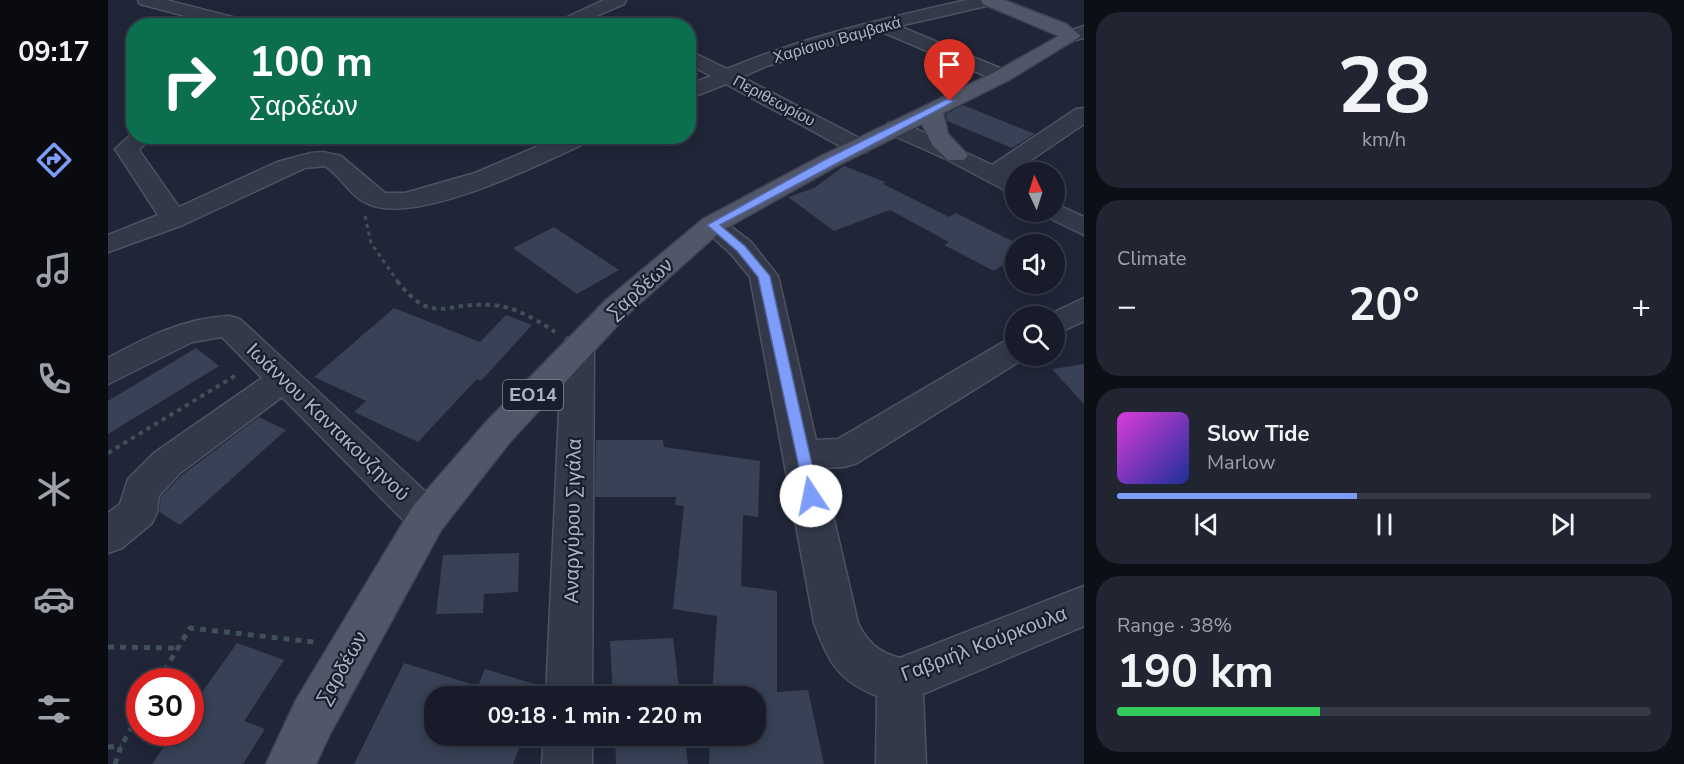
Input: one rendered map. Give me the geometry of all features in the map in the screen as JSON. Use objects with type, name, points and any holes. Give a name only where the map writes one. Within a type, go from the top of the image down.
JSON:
[{"type":"main road","name":"Σαρδέων","points":[[989,0],[1060,28],[1080,30]]},
{"type":"main road","name":"Σαρδέων","points":[[291,764],[313,717],[427,518],[498,432],[578,346],[617,308],[712,225],[880,136],[1002,76],[1080,30]]},
{"type":"main road","points":[[933,110],[931,117],[935,132],[956,155]]},
{"type":"street","points":[[146,0],[215,18]]},
{"type":"street","points":[[578,18],[618,0]]},
{"type":"street","name":"Χαρίσιου Βαμβακά","points":[[696,90],[760,62],[881,26],[989,0]]},
{"type":"street","points":[[598,10],[614,18]]},
{"type":"street","points":[[881,26],[1002,76]]},
{"type":"street","name":"Περιθεωρίου","points":[[696,60],[728,76],[880,136]]},
{"type":"street","points":[[992,176],[1084,114]]},
{"type":"street","points":[[880,136],[956,155],[1005,183]]},
{"type":"street","points":[[880,136],[992,176]]},
{"type":"street","points":[[108,244],[174,219],[298,163],[323,159],[337,162],[377,198],[422,198],[505,169],[563,144]]},
{"type":"street","points":[[135,146],[174,219]]},
{"type":"street","points":[[1065,217],[1084,227]]},
{"type":"street","name":"Γαβριήλ Κούρκουλα","points":[[712,225],[741,248],[764,276],[803,454],[836,622],[845,648],[861,666],[883,677],[900,681],[1084,606]]},
{"type":"street","points":[[1065,319],[1084,308]]},
{"type":"street","name":"Ιωάννου Καντακουζηνού","points":[[108,372],[182,332],[207,326],[229,326],[427,518]]},
{"type":"street","name":"Αναργύρου Σιγάλα","points":[[569,686],[578,346]]},
{"type":"street","points":[[803,454],[843,453],[1005,356]]},
{"type":"street","points":[[108,536],[138,512],[141,490],[167,463],[239,409],[274,369]]},
{"type":"street","points":[[900,681],[901,764]]},
{"type":"street","points":[[567,764],[568,746]]},
{"type":"path","points":[[377,198],[365,218],[368,235],[395,278],[415,302],[428,309],[481,304],[508,306],[526,313],[578,346]]},
{"type":"path","points":[[108,453],[274,369]]},
{"type":"path","points":[[165,668],[190,627],[353,647]]},
{"type":"path","points":[[108,647],[176,648]]},
{"type":"path","points":[[115,764],[126,737]]},
{"type":"path","points":[[108,747],[121,746]]},
{"type":"building","points":[[963,105],[1035,134],[1012,148],[947,121],[946,114]]},
{"type":"building","points":[[844,166],[885,182],[883,184],[949,217],[956,213],[1005,238],[1005,264],[994,271],[944,245],[949,242],[890,210],[834,231],[788,197],[814,188]]},
{"type":"building","points":[[554,227],[619,270],[577,294],[513,248]]},
{"type":"building","points":[[394,308],[480,342],[506,315],[532,325],[481,381],[477,379],[418,442],[354,412],[366,401],[314,377]]},
{"type":"building","points":[[196,348],[219,366],[108,434],[108,401]]},
{"type":"building","points":[[1084,364],[1084,404],[1052,369]]},
{"type":"building","points":[[259,417],[286,430],[180,525],[159,512],[161,497],[182,475]]},
{"type":"building","points":[[596,440],[663,440],[664,447],[760,461],[758,517],[743,515],[741,586],[777,591],[777,692],[808,690],[824,764],[709,764],[710,746],[766,746],[766,686],[713,686],[717,616],[673,609],[684,506],[675,505],[676,497],[595,497]]},
{"type":"building","points":[[519,553],[518,592],[484,594],[483,613],[436,614],[443,555]]},
{"type":"building","points":[[673,638],[679,686],[612,686],[610,641]]},
{"type":"building","points":[[237,643],[284,660],[244,721],[265,729],[243,764],[152,764],[164,746],[204,746],[204,689]]},
{"type":"building","points":[[404,663],[478,686],[424,686],[424,746],[520,746],[513,764],[354,764]]},
{"type":"building","points":[[485,669],[541,686],[478,686]]},
{"type":"building","points":[[615,746],[686,746],[688,764],[616,764]]},
{"type":"route","points":[[811,496],[764,276],[741,248],[712,225],[829,162],[950,101]]}]
